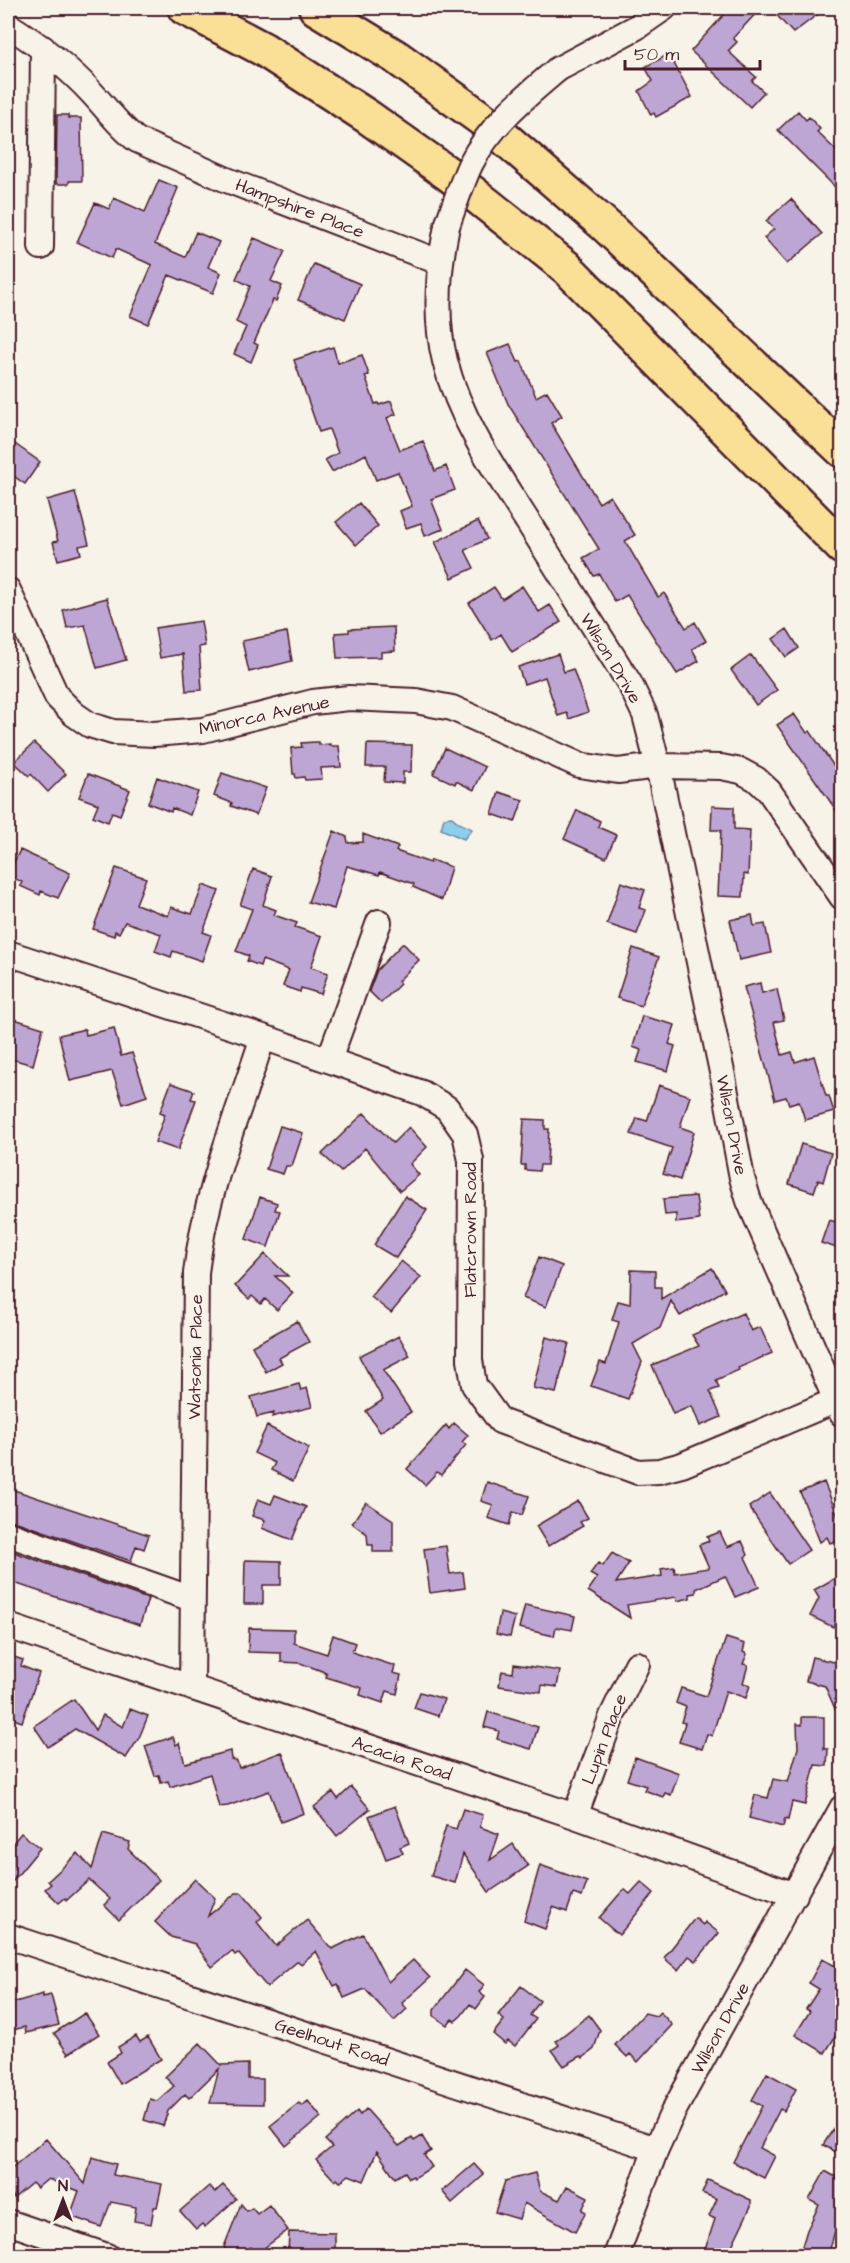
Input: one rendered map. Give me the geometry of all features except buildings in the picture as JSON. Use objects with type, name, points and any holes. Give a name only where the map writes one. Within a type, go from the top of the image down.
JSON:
[{"type":"highway","points":[[185,8],[263,49],[368,117],[450,175],[566,267],[843,547]]},
{"type":"highway","points":[[316,8],[396,57],[486,122],[606,226],[843,450]]},
{"type":"street","name":"Wilson Drive","points":[[664,8],[635,28],[558,69],[503,119],[483,144],[471,163],[447,226],[440,262],[438,308],[445,360],[459,402],[516,503],[630,684],[645,715],[658,766],[742,1178],[754,1212],[840,1407]]},
{"type":"street","name":"Hampshire Place","points":[[8,25],[43,48],[92,93],[125,131],[137,140],[227,180],[440,262]]},
{"type":"street","points":[[41,247],[43,48]]},
{"type":"street","name":"Minorca Avenue","points":[[8,590],[57,697],[74,714],[90,725],[113,732],[154,734],[203,730],[322,701],[349,698],[416,701],[452,708],[579,765],[618,771],[658,766],[721,767],[741,771],[756,779],[769,791],[843,897]]},
{"type":"street","points":[[329,1060],[379,922]]},
{"type":"street","name":"Flatcrown Road","points":[[8,953],[329,1060],[422,1093],[447,1108],[465,1134],[471,1160],[470,1360],[474,1385],[500,1421],[638,1472],[658,1471],[693,1461],[840,1407]]},
{"type":"street","name":"Watsonia Place","points":[[192,1688],[196,1273],[199,1245],[208,1204],[263,1037]]},
{"type":"street","points":[[8,1534],[192,1599]]},
{"type":"street","name":"Acacia Road","points":[[8,1626],[575,1816],[795,1895]]},
{"type":"street","name":"Lupin Place","points":[[575,1816],[612,1716],[637,1664]]},
{"type":"street","name":"Wilson Drive","points":[[616,2256],[656,2149],[673,2112],[843,1808]]},
{"type":"street","name":"Geelhout Road","points":[[8,1936],[656,2149]]},
{"type":"street","points":[[8,2222],[107,2256]]},
{"type":"water","points":[[452,817],[472,829],[464,839],[441,829],[444,818]]}]
